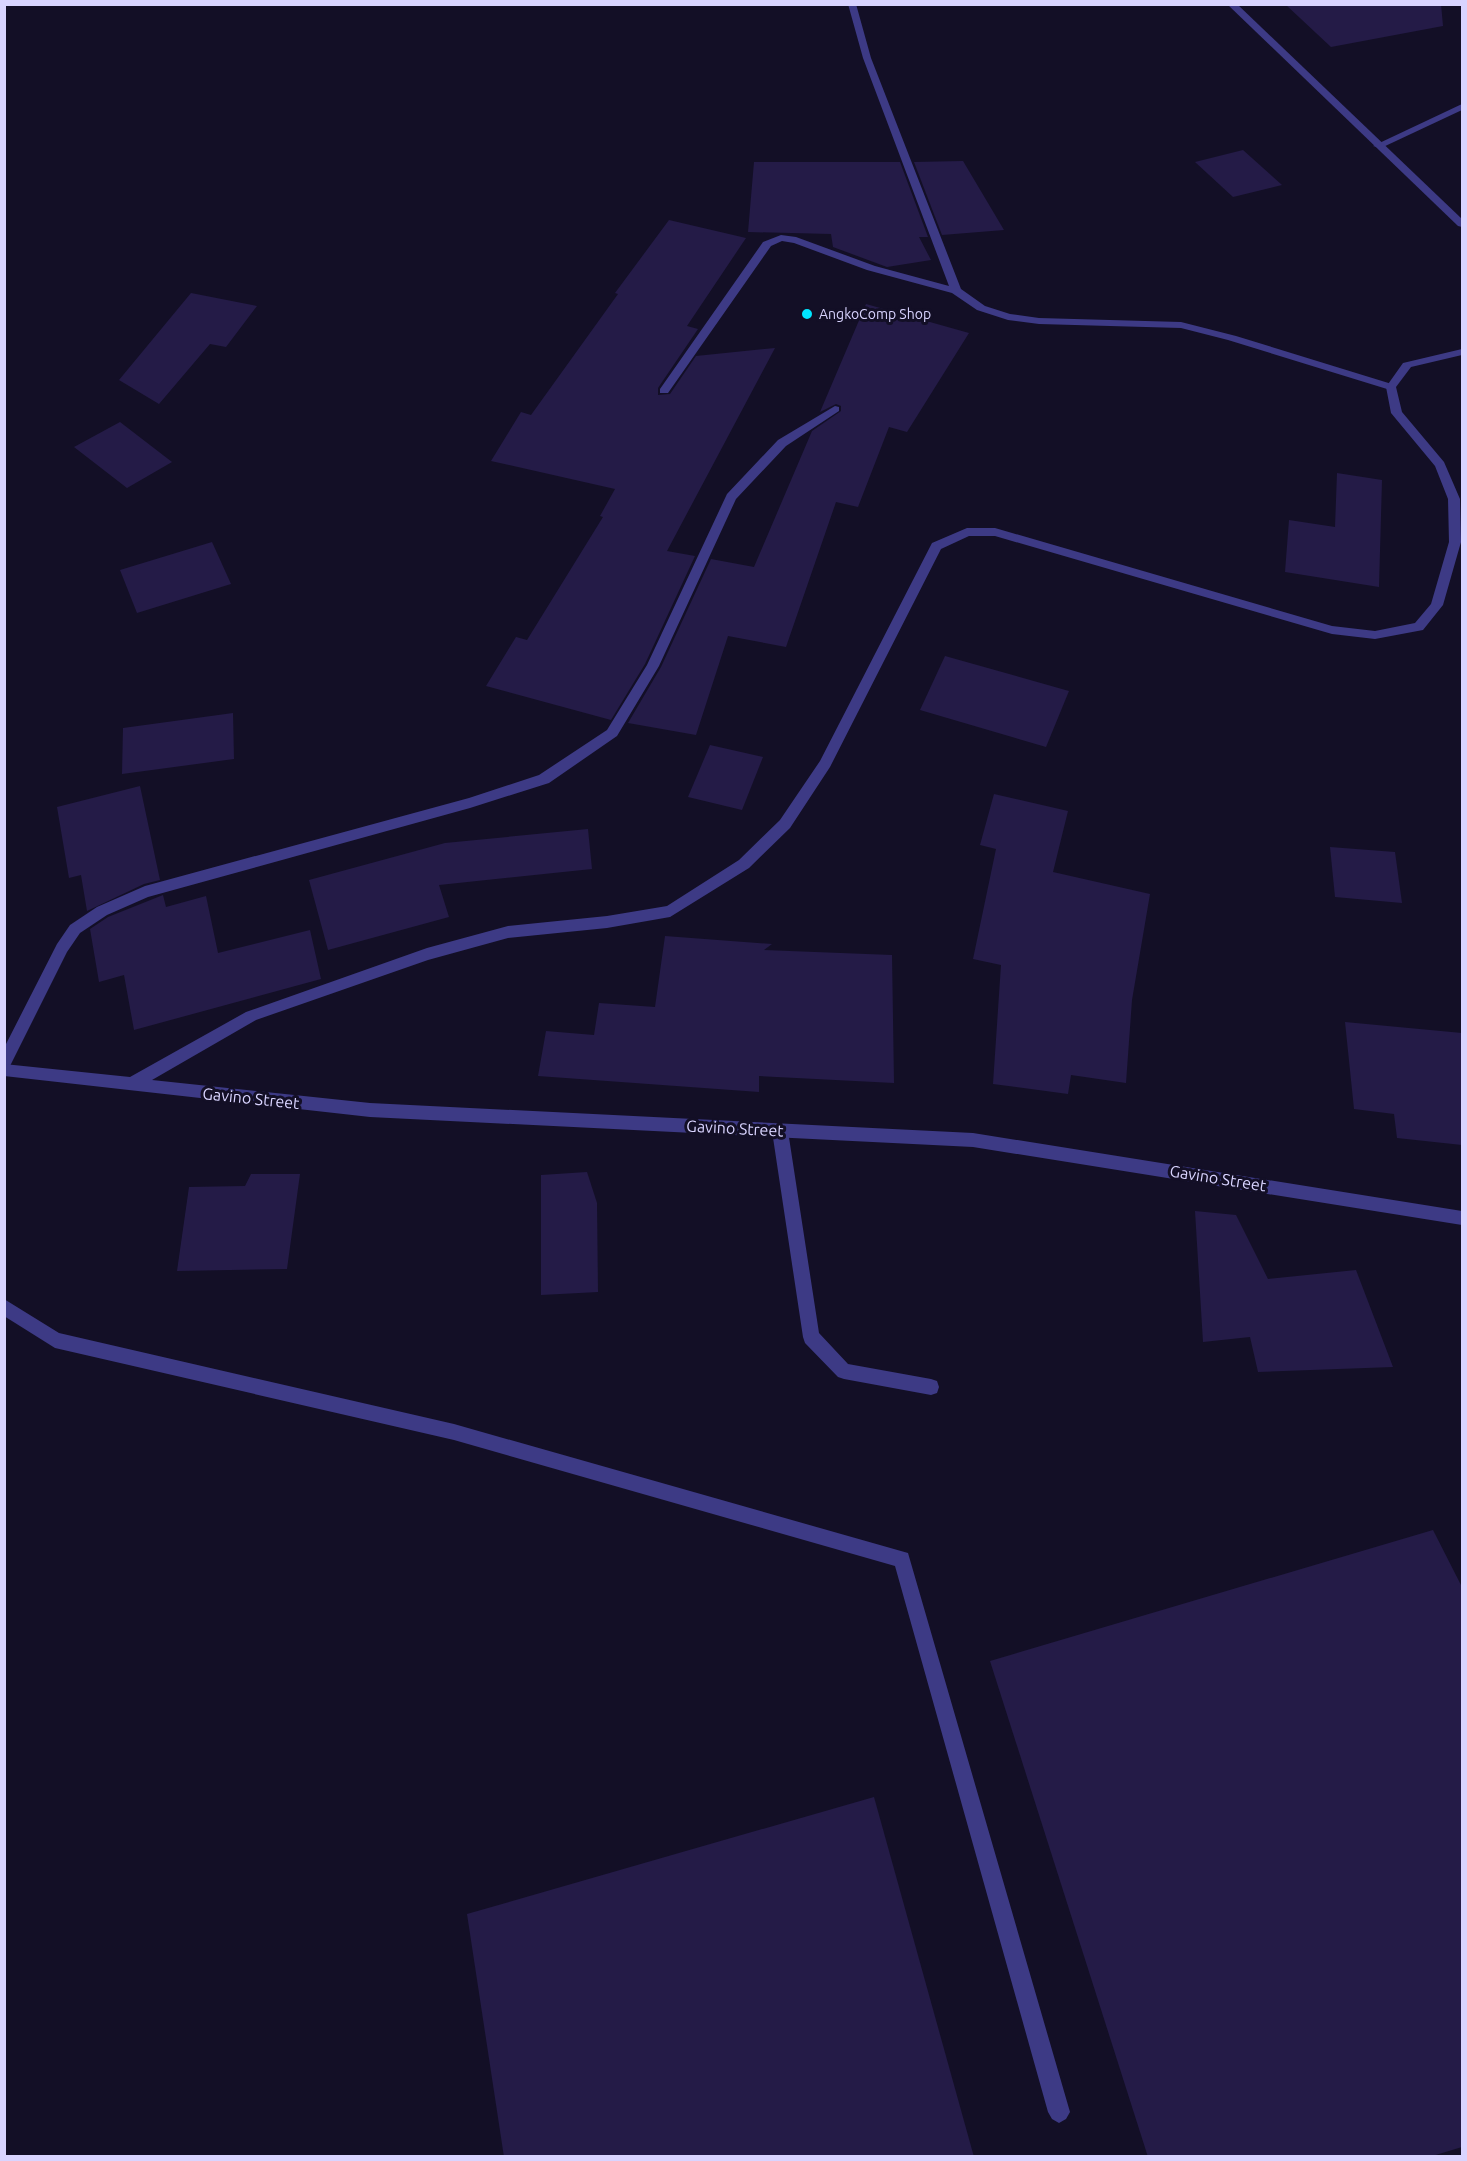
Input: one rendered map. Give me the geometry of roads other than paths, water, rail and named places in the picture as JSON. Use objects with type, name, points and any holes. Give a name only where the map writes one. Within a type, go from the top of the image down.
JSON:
[{"type":"street","points":[[852,4],[867,57],[956,291]]},
{"type":"street","points":[[1231,4],[1462,224]]},
{"type":"street","points":[[1378,146],[1462,107]]},
{"type":"street","points":[[664,391],[767,244],[781,238],[796,240],[871,268],[956,291],[981,308],[1008,317],[1039,321],[1181,325],[1232,338],[1391,387]]},
{"type":"street","points":[[130,1085],[251,1016],[427,954],[508,932],[607,922],[670,911],[744,864],[785,824],[825,764],[936,546],[967,532],[995,532],[1332,630],[1375,635],[1419,627],[1437,605],[1455,542],[1454,499],[1440,465],[1397,414],[1391,387],[1407,365],[1462,351]]},
{"type":"street","points":[[4,1064],[62,948],[75,929],[102,911],[146,892],[470,803],[544,779],[612,734],[653,666],[730,497],[782,443],[835,409]]},
{"type":"street","name":"Gavino Street","points":[[4,1070],[370,1110],[973,1140],[1462,1218]]},
{"type":"street","points":[[780,1131],[810,1336],[844,1371],[931,1387]]},
{"type":"street","points":[[4,1306],[55,1340],[454,1431],[902,1559],[1059,2112]]},
{"type":"place","name":"AngkoComp Shop","points":[[807,314]]}]
